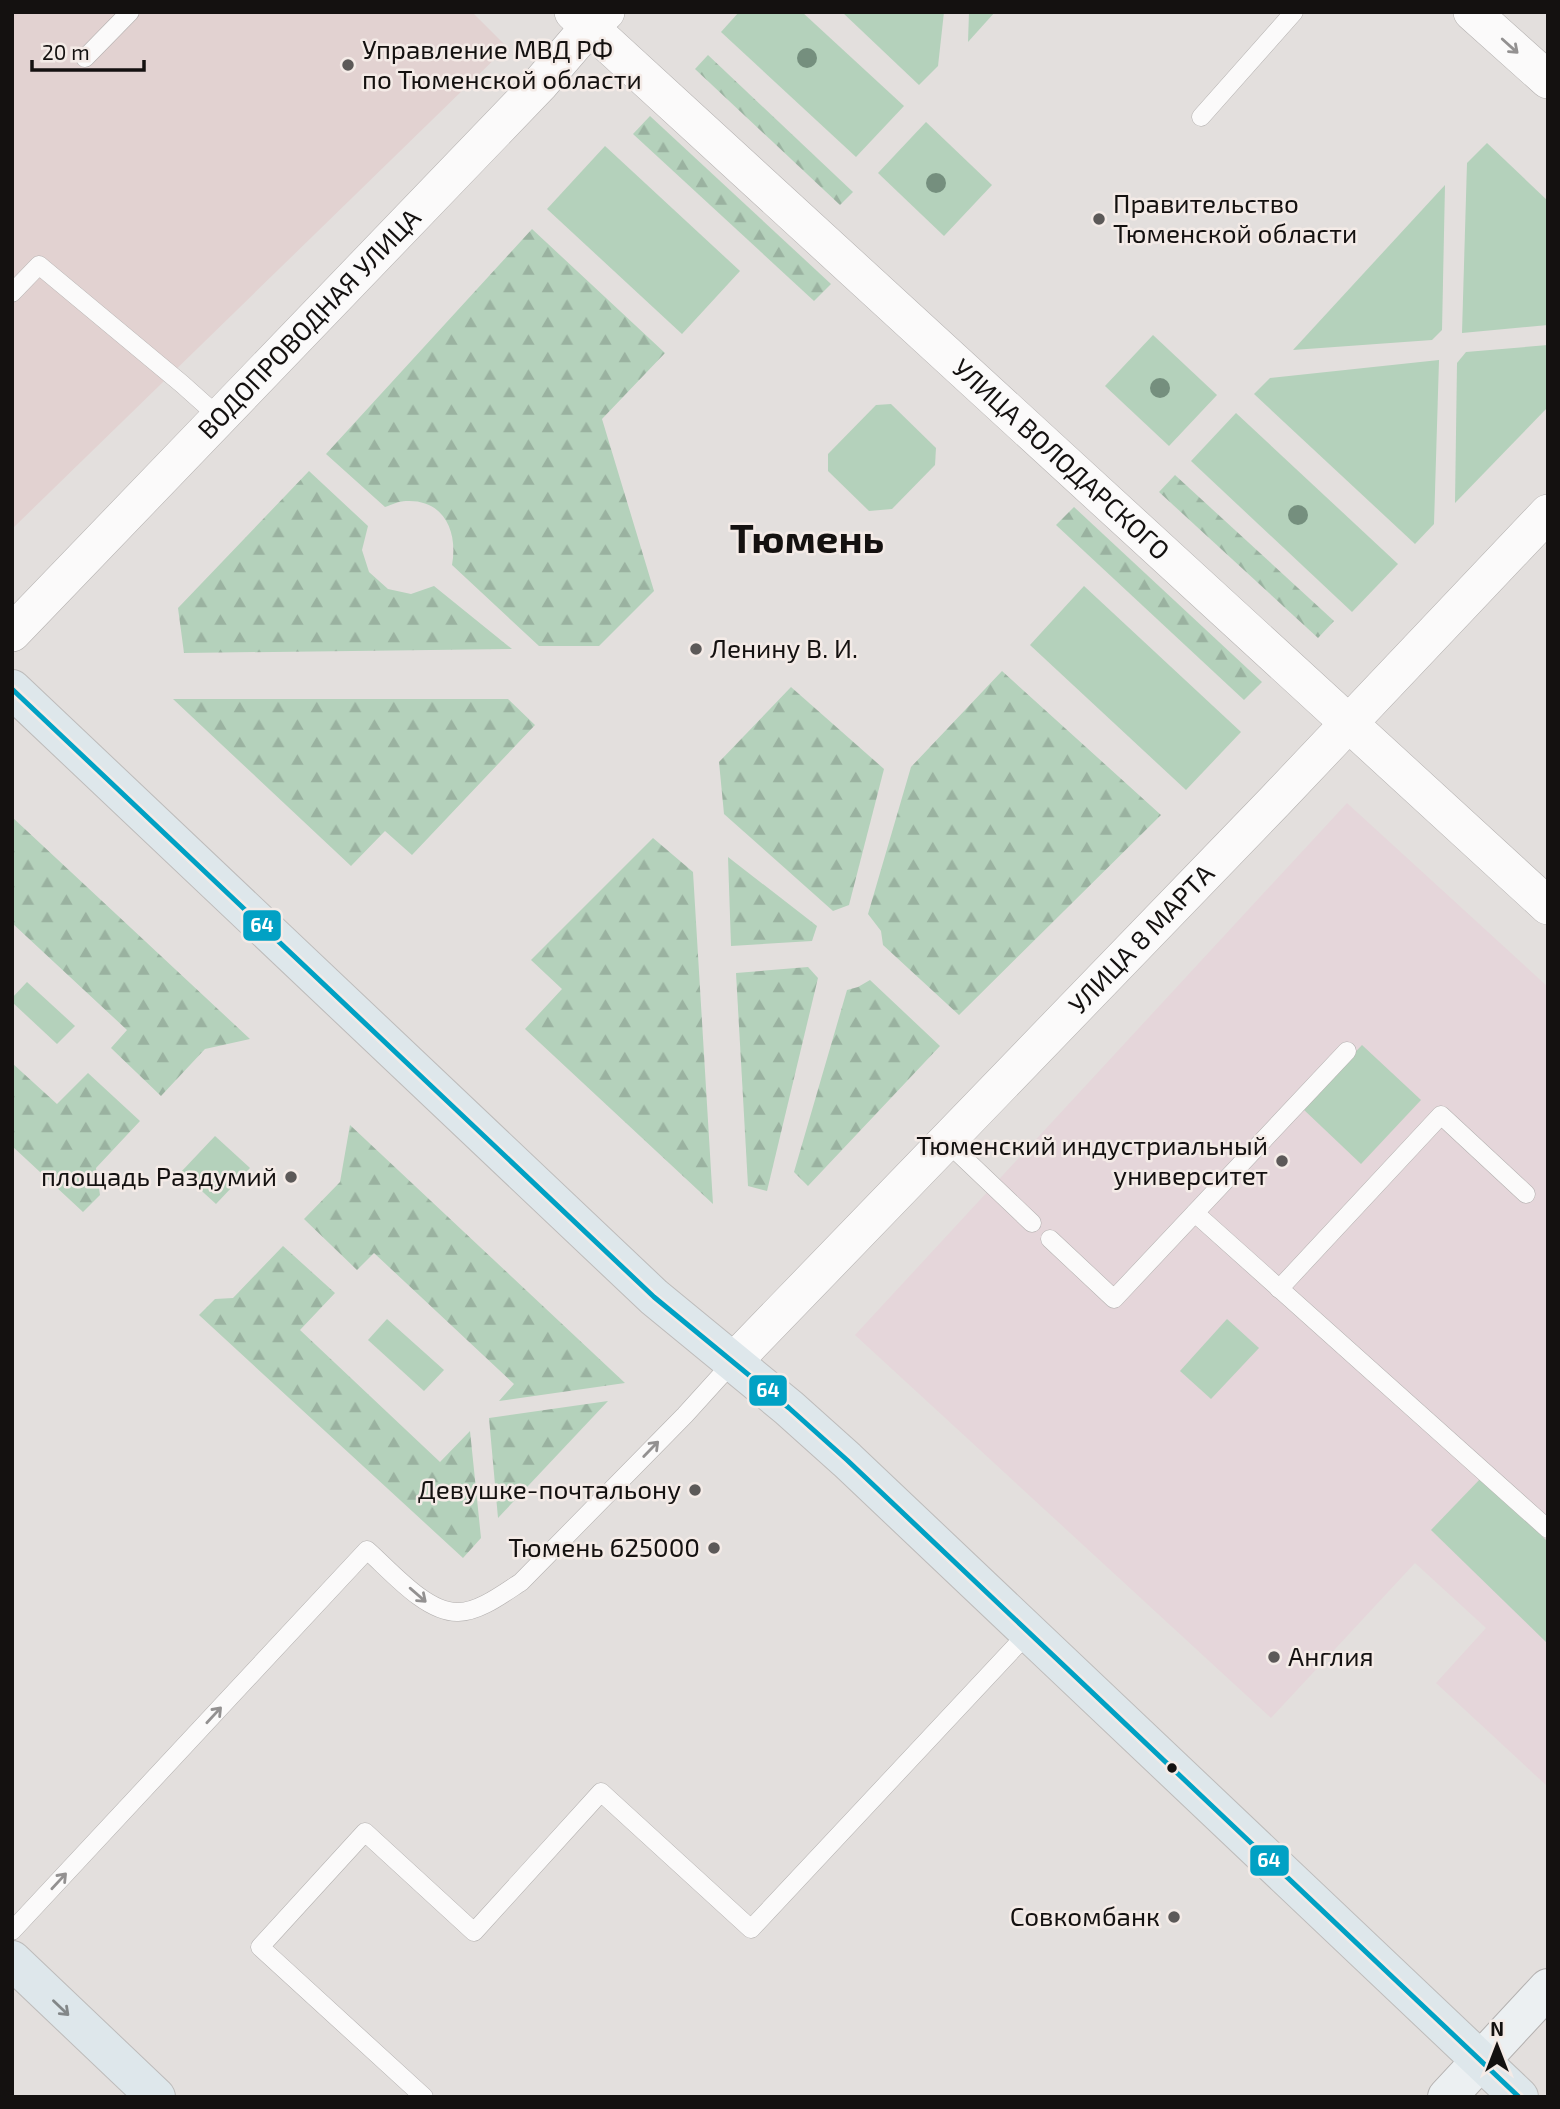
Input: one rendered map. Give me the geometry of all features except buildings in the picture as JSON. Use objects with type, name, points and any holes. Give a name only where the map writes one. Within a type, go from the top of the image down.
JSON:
[{"type":"main road","points":[[12,689],[654,1297],[789,1408],[847,1460],[1519,2097]]},
{"type":"main road","points":[[12,1960],[156,2097]]},
{"type":"street","points":[[1472,12],[1548,80]]},
{"type":"street","name":"ВОДОПРОВОДНАЯ УЛИЦА","points":[[12,633],[540,84],[589,17]]},
{"type":"street","name":"УЛИЦА ВОЛОДАРСКОГО","points":[[589,17],[1548,906]]},
{"type":"street","name":"УЛИЦА 8 МАРТА","points":[[733,1363],[1349,724],[1548,513]]},
{"type":"street","points":[[1447,2097],[1548,1988]]},
{"type":"lane","points":[[85,58],[130,12]]},
{"type":"lane","points":[[1201,117],[1294,12]]},
{"type":"lane","points":[[12,293],[39,265],[220,418]]},
{"type":"lane","points":[[1050,1239],[1114,1299],[1347,1051]]},
{"type":"lane","points":[[1279,1289],[1441,1115],[1526,1194]]},
{"type":"lane","points":[[947,1142],[1032,1223]]},
{"type":"lane","points":[[1195,1213],[1548,1529]]},
{"type":"lane","points":[[12,1931],[367,1550],[428,1604],[457,1612],[491,1603],[521,1582],[733,1363]]},
{"type":"lane","points":[[424,2097],[260,1947],[365,1832],[474,1932],[601,1792],[751,1929],[1029,1632]]},
{"type":"shaded area","points":[[12,12],[472,12],[507,47],[12,529]]},
{"type":"shaded area","name":"Тюменский индустриальный университет","points":[[1347,803],[1548,987],[1548,1787],[1436,1683],[1486,1628],[1415,1563],[1271,1718],[855,1335]]},
{"type":"green space","points":[[739,12],[802,12],[904,106],[856,157],[721,32]]},
{"type":"green space","points":[[842,12],[944,12],[938,66],[919,85]]},
{"type":"green space","points":[[969,12],[995,12],[968,42]]},
{"type":"green space","points":[[708,55],[853,192],[840,205],[695,69]]},
{"type":"green space","points":[[650,116],[831,284],[814,301],[633,134]]},
{"type":"green space","points":[[926,122],[992,185],[944,236],[878,173]]},
{"type":"green space","points":[[1487,143],[1548,201],[1548,325],[1462,333],[1467,163]]},
{"type":"green space","points":[[605,146],[740,271],[682,334],[547,209]]},
{"type":"green space","points":[[1445,185],[1442,330],[1432,340],[1293,350]]},
{"type":"green space","points":[[532,229],[665,353],[602,419],[654,591],[599,646],[539,646],[452,565],[453,541],[446,520],[439,512],[419,502],[403,501],[385,507],[326,454]]},
{"type":"green space","points":[[1153,335],[1217,395],[1169,446],[1105,386]]},
{"type":"green space","points":[[1548,345],[1548,407],[1455,503],[1457,363],[1466,352]]},
{"type":"green space","points":[[1439,360],[1434,524],[1415,544],[1254,394],[1270,378]]},
{"type":"green space","points":[[891,404],[936,448],[935,465],[892,509],[869,511],[828,471],[828,454],[876,405]]},
{"type":"green space","points":[[1236,413],[1398,564],[1352,612],[1191,461]]},
{"type":"green space","points":[[309,471],[368,526],[362,550],[369,572],[388,589],[411,594],[434,586],[512,649],[184,653],[178,608]]},
{"type":"green space","points":[[1175,475],[1334,621],[1318,638],[1159,492]]},
{"type":"green space","points":[[1074,507],[1262,682],[1244,700],[1056,525]]},
{"type":"green space","points":[[1084,586],[1241,732],[1186,790],[1030,645]]},
{"type":"green space","points":[[1002,671],[1161,815],[959,1015],[883,945],[881,931],[868,914],[911,767]]},
{"type":"green space","points":[[791,687],[884,769],[849,905],[833,911],[724,814],[719,762]]},
{"type":"green space","points":[[173,699],[508,699],[535,725],[412,855],[385,831],[351,866]]},
{"type":"green space","points":[[12,817],[250,1039],[205,1049],[161,1096],[111,1048],[127,1030],[12,923]]},
{"type":"green space","points":[[653,838],[693,872],[713,1204],[525,1029],[562,989],[531,960]]},
{"type":"green space","points":[[728,857],[817,926],[812,941],[731,946]]},
{"type":"green space","points":[[808,967],[818,978],[767,1191],[748,1186],[736,973]]},
{"type":"green space","points":[[870,980],[940,1046],[808,1186],[794,1172],[847,990]]},
{"type":"green space","points":[[27,982],[75,1026],[57,1044],[12,1002],[12,998]]},
{"type":"green space","points":[[1362,1045],[1421,1100],[1361,1164],[1302,1108]]},
{"type":"green space","points":[[12,1063],[57,1104],[88,1073],[140,1121],[96,1168],[100,1195],[83,1212],[12,1146]]},
{"type":"green space","points":[[350,1125],[625,1383],[499,1401],[514,1384],[374,1253],[357,1270],[304,1219],[340,1182]]},
{"type":"green space","points":[[215,1136],[250,1168],[216,1204],[181,1172]]},
{"type":"green space","points":[[283,1246],[335,1293],[300,1330],[440,1462],[470,1431],[481,1538],[463,1558],[199,1315],[215,1299],[233,1298]]},
{"type":"green space","points":[[387,1319],[444,1370],[424,1391],[368,1340]]},
{"type":"green space","points":[[1227,1319],[1259,1348],[1211,1399],[1180,1371]]},
{"type":"green space","points":[[608,1401],[498,1518],[489,1418]]},
{"type":"green space","points":[[1482,1477],[1548,1542],[1548,1644],[1431,1530]]},
{"type":"transit line","name":"64","points":[[12,689],[654,1297],[789,1408],[847,1460],[1519,2097]]},
{"type":"place","name":"Управление МВД РФ по Тюменской области","points":[[348,65]]},
{"type":"place","name":"Правительство Тюменской области","points":[[1099,219]]},
{"type":"place","name":"Ленину В. И.","points":[[696,649]]},
{"type":"place","name":"Тюменский индустриальный университет","points":[[1282,1161]]},
{"type":"place","name":"площадь Раздумий","points":[[291,1177]]},
{"type":"place","name":"Девушке-почтальону","points":[[695,1490]]},
{"type":"place","name":"Тюмень 625000","points":[[714,1548]]},
{"type":"place","name":"Англия","points":[[1274,1657]]},
{"type":"place","name":"Совкомбанк","points":[[1174,1917]]},
{"type":"district","name":"Тюмень","points":[[807,539]]}]
